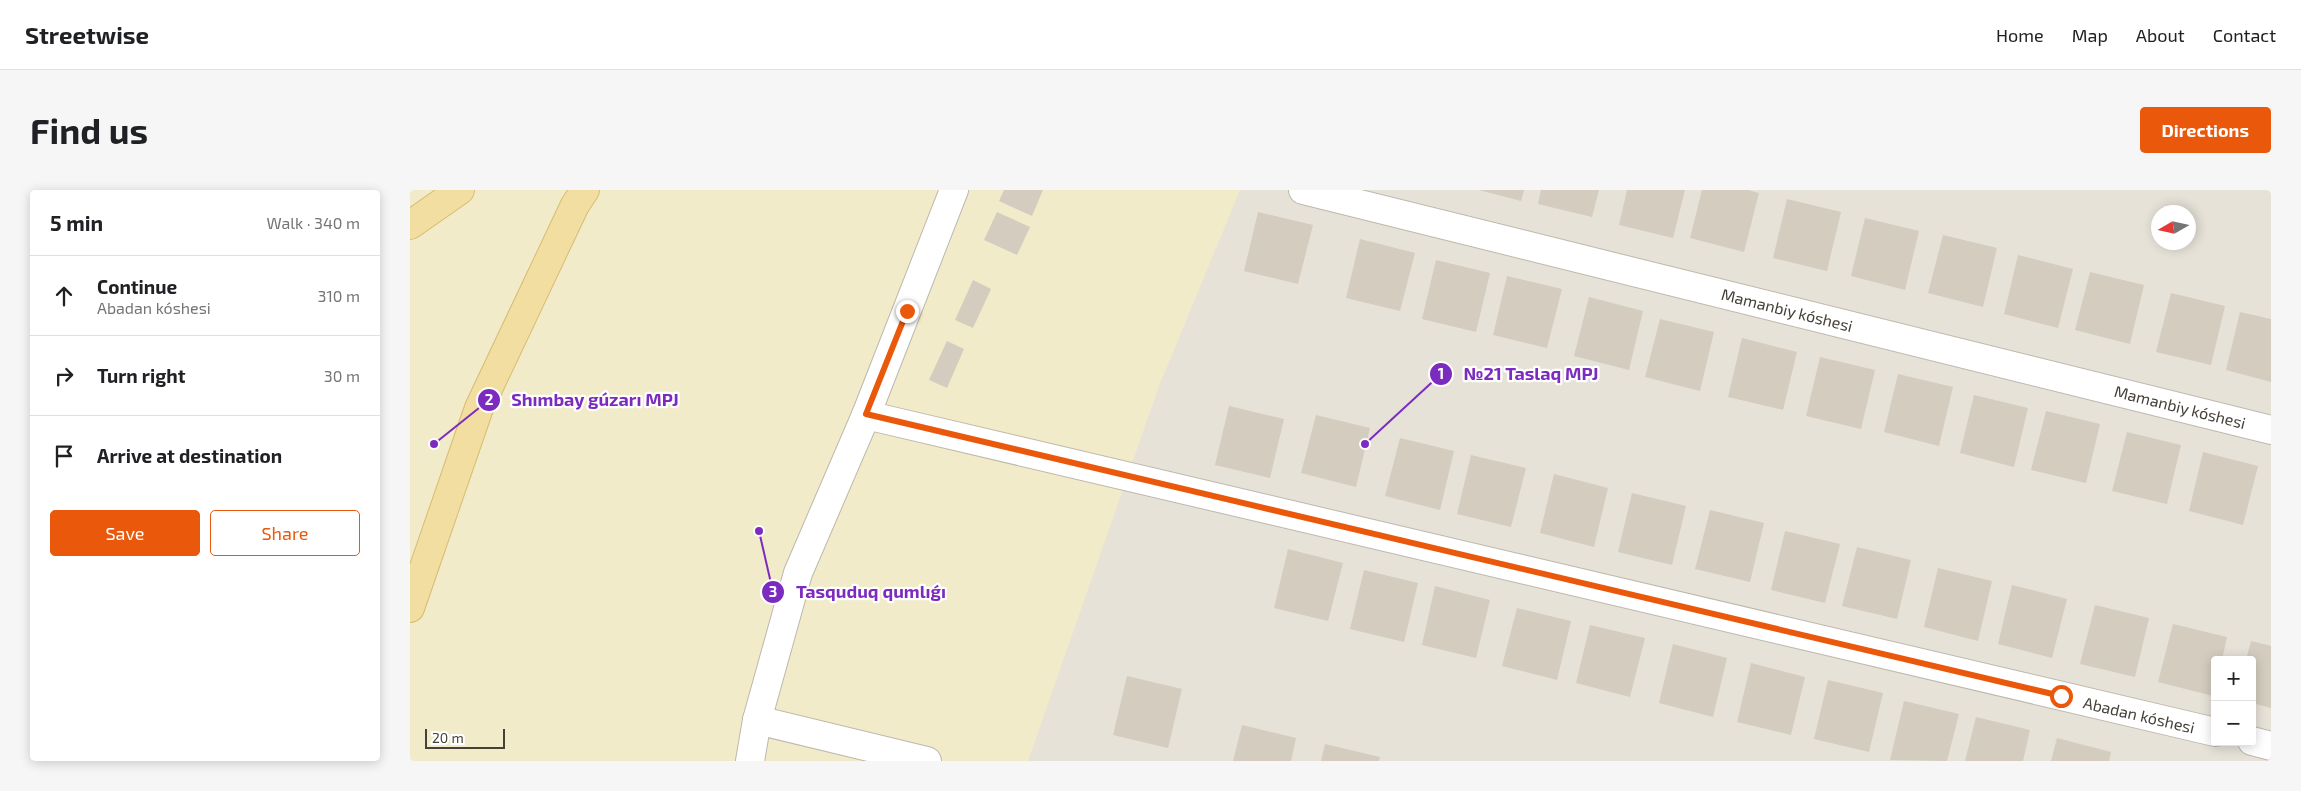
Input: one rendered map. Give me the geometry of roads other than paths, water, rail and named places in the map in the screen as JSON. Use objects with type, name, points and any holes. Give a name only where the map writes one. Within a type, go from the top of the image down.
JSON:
[{"type":"main road","points":[[410,225],[460,190]]},
{"type":"main road","points":[[410,608],[479,408],[575,205],[585,190]]},
{"type":"street","points":[[750,761],[757,720],[798,573],[866,414],[954,190]]},
{"type":"street","name":"Mamanbiy kóshesi","points":[[1303,190],[2271,430]]},
{"type":"street","name":"Abadan kóshesi","points":[[866,414],[2211,731]]},
{"type":"street","points":[[757,720],[927,761]]},
{"type":"street","points":[[2256,742],[2271,746]]},
{"type":"place","name":"Shımbay gúzarı MPJ","points":[[434,444]]},
{"type":"place","name":"№21 Taslaq MPJ","points":[[1365,444]]},
{"type":"place","name":"Tasquduq qumlıǵı","points":[[759,531]]}]
